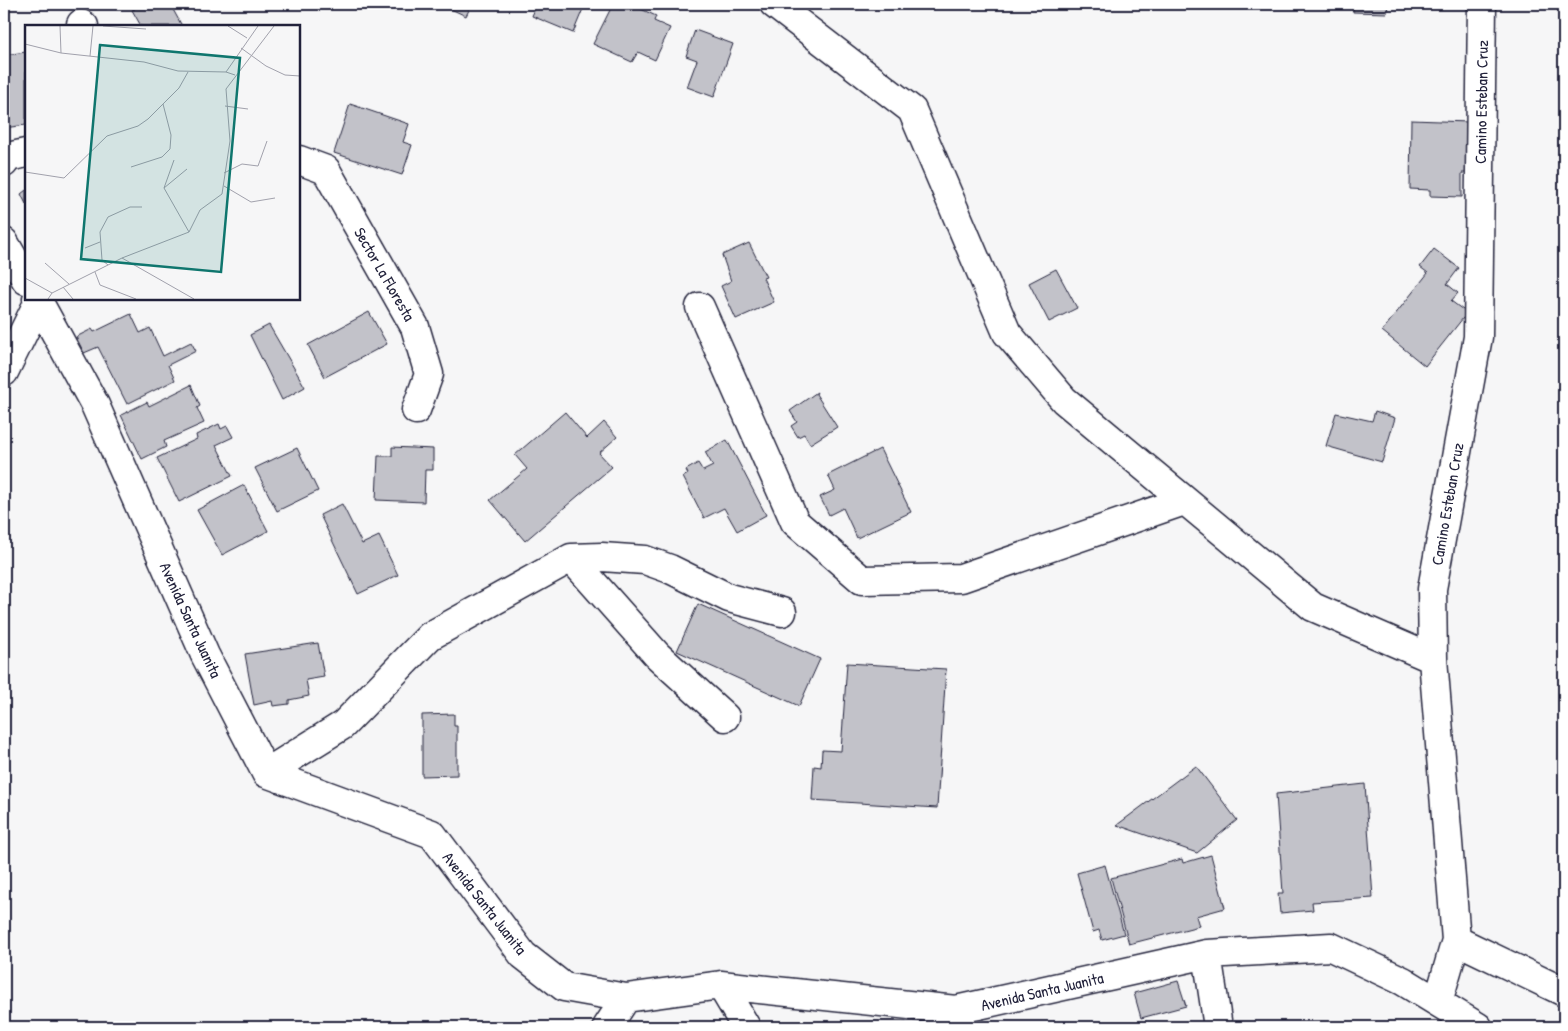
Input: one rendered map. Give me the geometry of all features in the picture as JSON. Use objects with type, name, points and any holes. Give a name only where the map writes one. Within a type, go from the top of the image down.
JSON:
[{"type":"street","points":[[774,4],[912,110],[1007,333],[1064,400],[1313,607],[1433,659]]},
{"type":"street","name":"Camino Esteban Cruz","points":[[1438,1002],[1456,940],[1433,659],[1432,589],[1478,337],[1482,4]]},
{"type":"street","points":[[4,163],[8,157],[25,153]]},
{"type":"street","name":"Sector La Floresta","points":[[300,160],[326,170],[415,326],[429,374],[416,410]]},
{"type":"street","name":"Avenida Santa Juanita","points":[[4,242],[25,278]]},
{"type":"street","points":[[4,372],[31,300]]},
{"type":"street","name":"Avenida Santa Juanita","points":[[38,300],[94,405],[205,655],[266,773],[432,834],[523,955],[564,987],[626,998],[721,985],[956,1010],[1207,954],[1331,947],[1403,980],[1478,1027]]},
{"type":"street","points":[[700,307],[795,522],[862,580],[961,578],[1184,501]]},
{"type":"street","points":[[266,773],[343,725],[430,636],[571,558],[602,557],[645,560],[670,568],[729,598],[782,612]]},
{"type":"street","points":[[571,558],[657,655],[725,717]]},
{"type":"street","points":[[1456,940],[1564,992]]},
{"type":"street","points":[[1207,954],[1218,1027]]},
{"type":"street","points":[[721,985],[746,1027]]},
{"type":"street","points":[[607,1027],[626,998]]},
{"type":"building","points":[[138,4],[170,4],[181,25],[140,25],[132,10],[135,9],[134,6]]},
{"type":"building","points":[[440,4],[472,4],[466,16]]},
{"type":"building","points":[[537,4],[585,4],[573,33],[532,16]]},
{"type":"building","points":[[613,4],[630,4],[656,16],[654,21],[670,28],[655,60],[638,52],[632,62],[593,44]]},
{"type":"building","points":[[1354,4],[1388,4],[1387,13],[1353,12]]},
{"type":"building","points":[[695,30],[733,44],[714,97],[687,87],[697,60],[686,56]]},
{"type":"building","points":[[25,52],[25,125],[4,128],[4,55]]},
{"type":"building","points":[[350,104],[409,124],[403,142],[412,145],[402,175],[334,153]]},
{"type":"building","points":[[1411,120],[1469,122],[1468,173],[1462,173],[1462,197],[1430,196],[1430,190],[1410,189]]},
{"type":"building","points":[[25,191],[25,202],[21,194]]},
{"type":"building","points":[[749,243],[766,277],[763,278],[774,302],[736,319],[721,286],[731,281],[722,255]]},
{"type":"building","points":[[1434,249],[1459,268],[1447,284],[1458,293],[1451,301],[1467,313],[1425,366],[1382,331],[1428,273],[1420,267]]},
{"type":"building","points":[[1056,269],[1077,308],[1049,322],[1029,283]]},
{"type":"building","points":[[369,312],[387,344],[325,377],[308,345]]},
{"type":"building","points":[[131,314],[140,333],[150,328],[163,356],[191,342],[196,351],[168,365],[175,380],[127,404],[98,347],[84,353],[76,337],[92,329],[94,332]]},
{"type":"building","points":[[269,325],[305,387],[282,400],[250,335]]},
{"type":"building","points":[[191,385],[200,406],[197,408],[204,423],[164,441],[166,447],[142,459],[121,415],[147,402],[149,406]]},
{"type":"building","points":[[817,392],[816,394],[837,427],[810,444],[804,434],[798,437],[791,426],[797,422],[790,411]]},
{"type":"building","points":[[1375,411],[1395,418],[1382,462],[1326,446],[1336,413],[1372,421]]},
{"type":"building","points":[[565,412],[587,438],[604,422],[617,437],[599,453],[612,467],[525,541],[490,500],[527,469],[515,455]]},
{"type":"building","points":[[219,424],[221,429],[227,426],[233,437],[216,445],[232,476],[179,502],[157,458],[197,439],[196,435]]},
{"type":"building","points":[[727,440],[766,515],[737,531],[724,508],[704,518],[683,477],[688,474],[686,470],[698,463],[703,471],[713,466],[705,452]]},
{"type":"building","points":[[392,447],[433,449],[433,470],[425,470],[424,502],[376,500],[378,456],[392,456]]},
{"type":"building","points":[[297,448],[318,491],[277,511],[255,468]]},
{"type":"building","points":[[880,449],[911,512],[857,538],[843,508],[829,515],[820,497],[835,490],[828,475]]},
{"type":"building","points":[[244,485],[268,531],[222,555],[197,510]]},
{"type":"building","points":[[342,504],[362,544],[379,536],[398,575],[358,594],[320,515]]},
{"type":"building","points":[[698,604],[820,659],[799,706],[677,651]]},
{"type":"building","points":[[318,643],[324,677],[306,680],[309,696],[289,700],[289,704],[273,706],[272,701],[254,705],[245,654]]},
{"type":"building","points":[[847,663],[946,669],[937,808],[812,800],[814,766],[821,767],[822,750],[841,751]]},
{"type":"building","points":[[454,714],[454,726],[457,726],[457,775],[422,776],[422,715]]},
{"type":"building","points":[[1196,766],[1237,820],[1197,853],[1117,825]]},
{"type":"building","points":[[1365,784],[1373,898],[1312,902],[1313,910],[1280,913],[1278,893],[1283,893],[1276,794]]},
{"type":"building","points":[[1211,855],[1225,908],[1196,916],[1199,926],[1129,944],[1111,878],[1182,859],[1183,863]]},
{"type":"building","points":[[1105,865],[1124,934],[1102,940],[1099,930],[1093,932],[1077,873]]},
{"type":"building","points":[[1178,981],[1186,1006],[1141,1018],[1134,993]]}]
